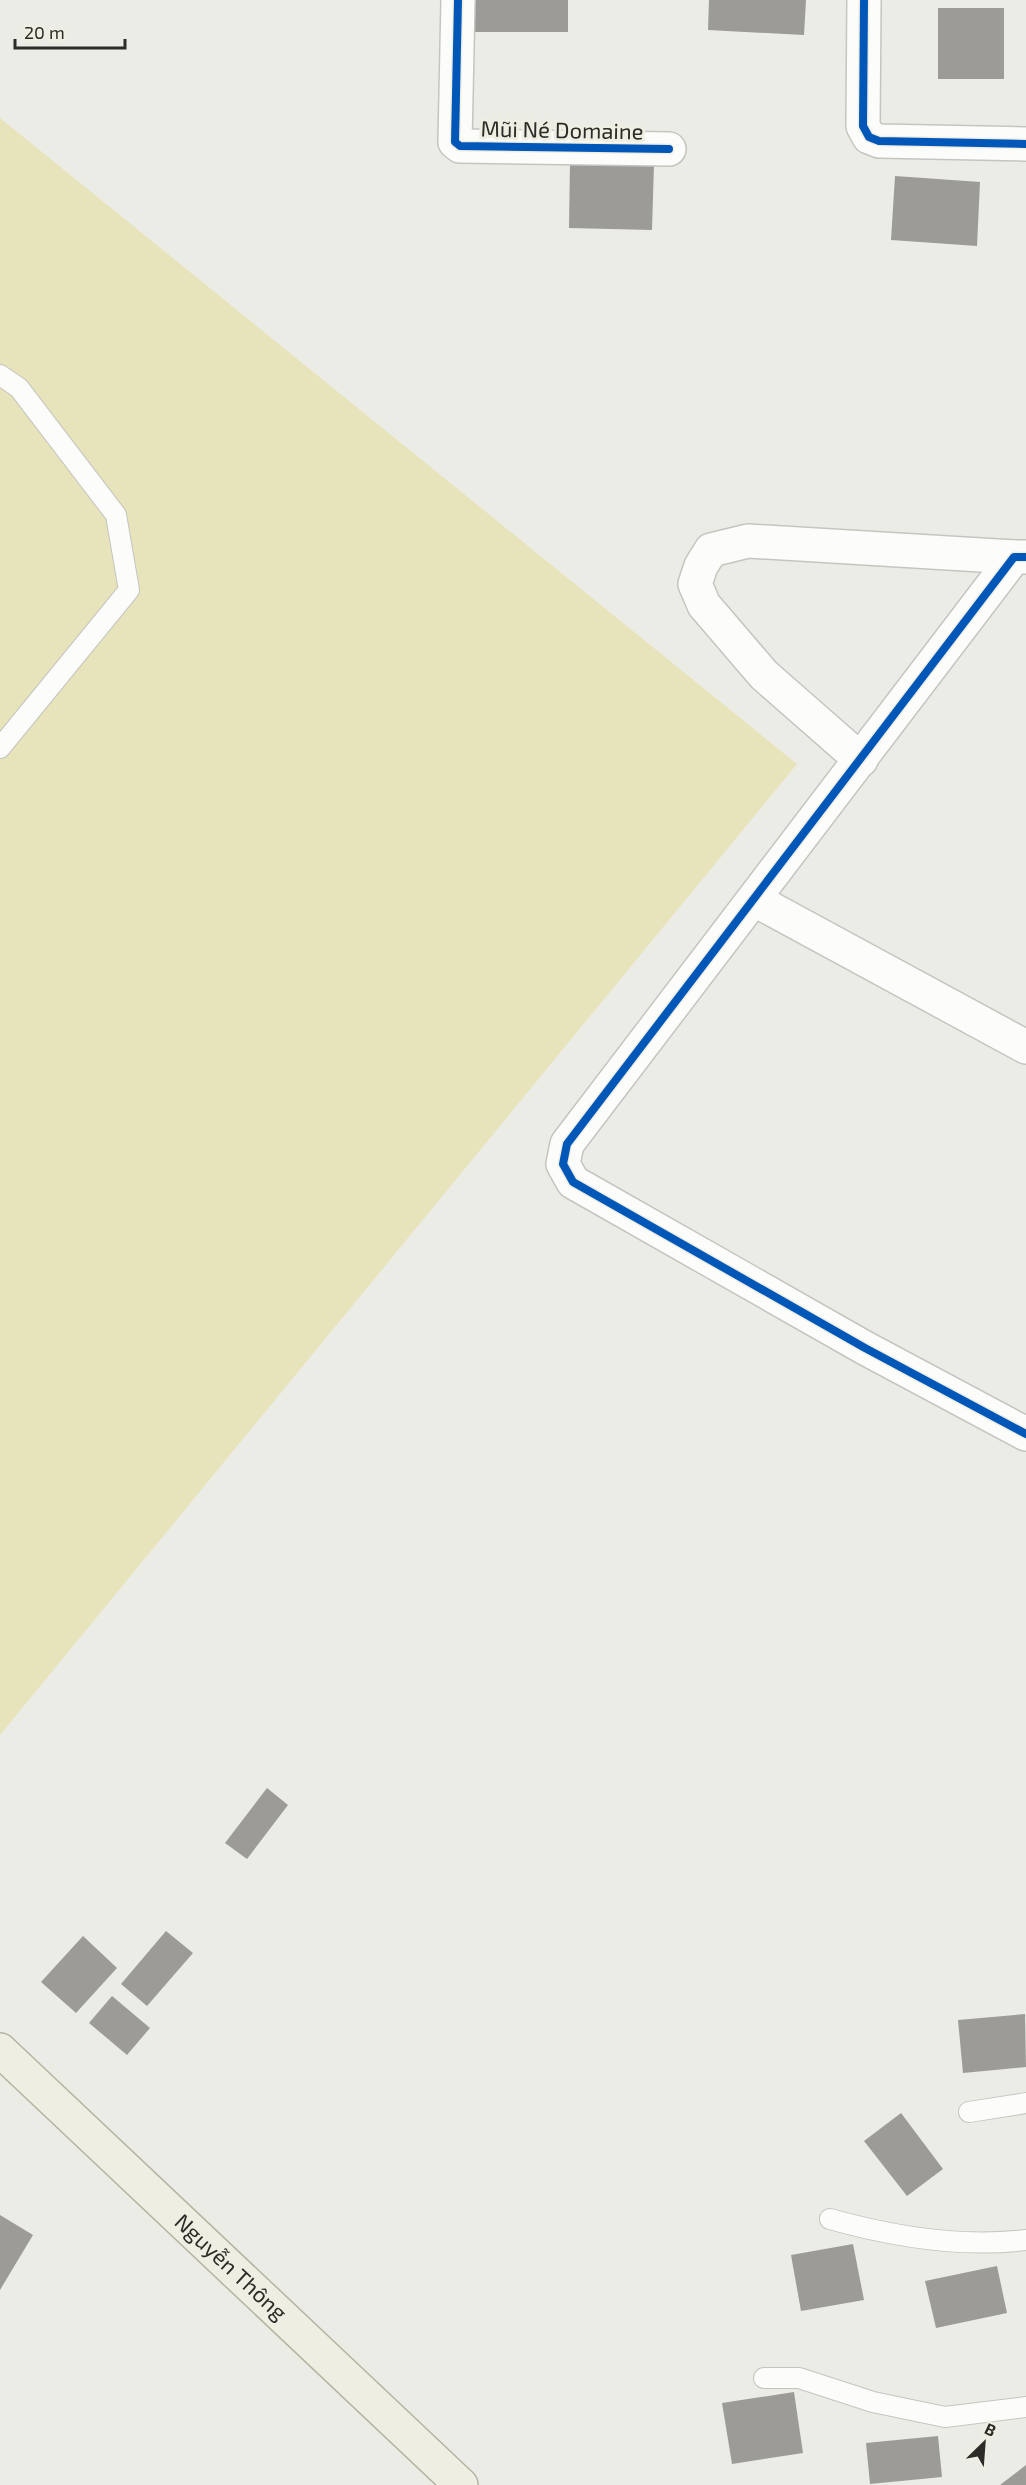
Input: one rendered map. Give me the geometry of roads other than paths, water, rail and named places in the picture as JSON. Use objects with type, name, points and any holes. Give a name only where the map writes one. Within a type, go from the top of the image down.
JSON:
[{"type":"main road","name":"Nguyễn Thông","points":[[0,2051],[461,2485]]},
{"type":"street","name":"Mũi Né Domaine","points":[[458,0],[455,142],[460,146],[669,149]]},
{"type":"street","points":[[864,0],[863,126],[869,137],[879,141],[1026,144]]},
{"type":"street","points":[[861,760],[764,675],[704,605],[695,584],[701,566],[711,550],[748,541],[1020,557]]},
{"type":"street","points":[[1020,557],[861,760],[567,1144],[563,1164],[573,1182],[865,1348],[1026,1434]]},
{"type":"street","points":[[755,900],[1026,1047]]},
{"type":"lane","points":[[0,375],[19,388],[116,515],[129,590],[0,748]]},
{"type":"lane","points":[[969,2112],[1026,2103]]},
{"type":"lane","points":[[830,2219],[868,2230],[929,2241],[1026,2240]]},
{"type":"lane","points":[[764,2378],[799,2378],[873,2402],[945,2417],[1026,2407]]}]
